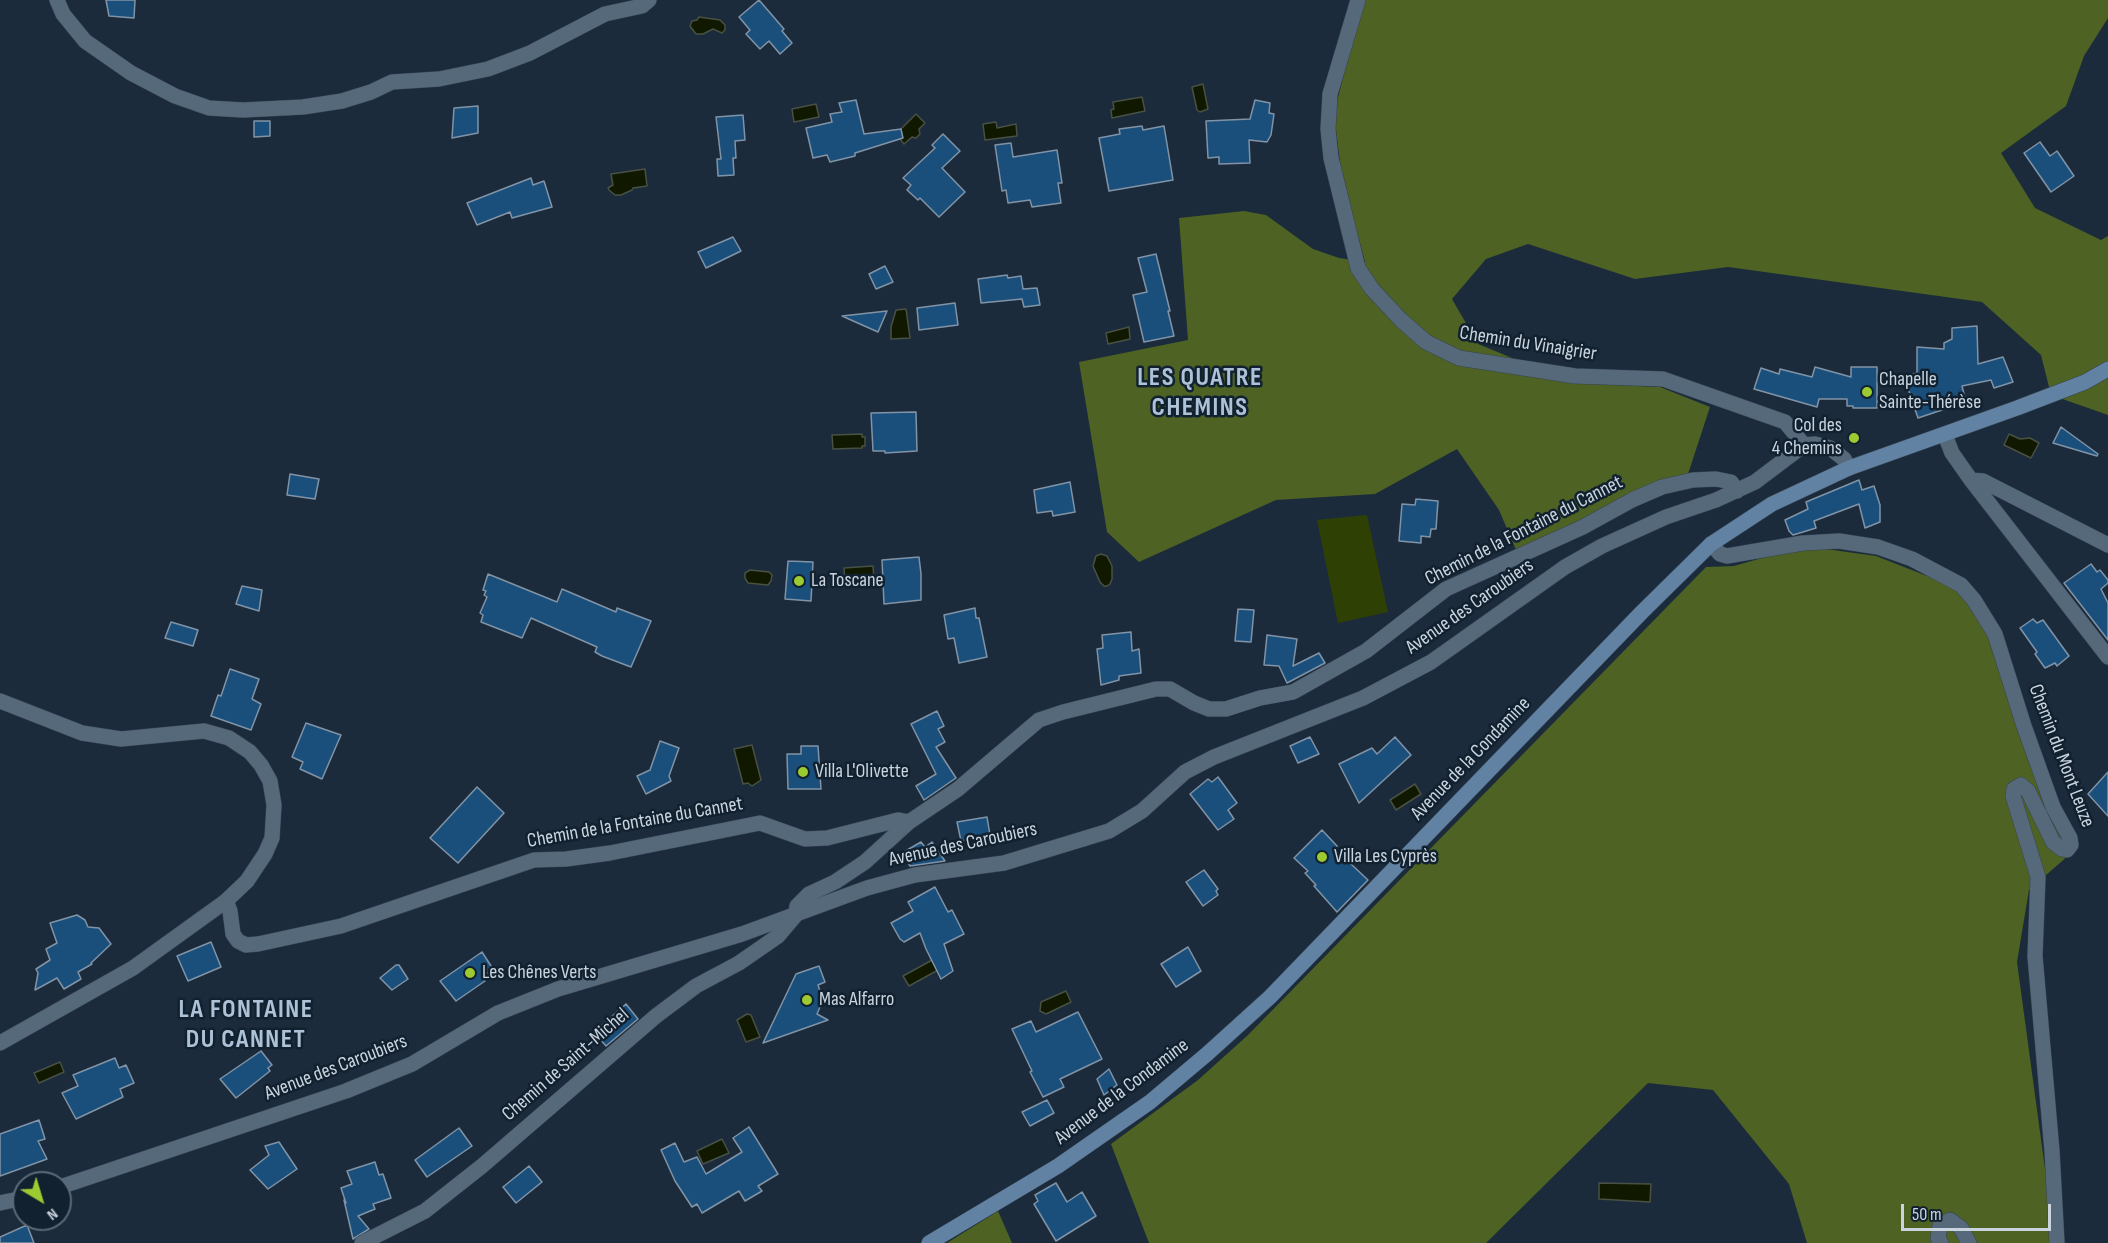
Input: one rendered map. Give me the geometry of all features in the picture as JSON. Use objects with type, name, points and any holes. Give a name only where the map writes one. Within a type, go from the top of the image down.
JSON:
[{"type":"main road","name":"Avenue de la Condamine","points":[[929,1243],[1058,1166],[1150,1102],[1207,1054],[1270,997],[1642,612],[1711,544],[1772,504],[1850,468],[2085,382],[2108,369]]},
{"type":"street","points":[[57,0],[63,14],[85,41],[131,73],[175,96],[209,108],[243,110],[342,101],[371,92],[392,82],[439,79],[488,69],[530,53],[605,14],[642,6],[649,0]]},
{"type":"street","name":"Chemin du Vinaigrier","points":[[1358,0],[1330,94],[1328,129],[1330,158],[1358,268],[1372,288],[1401,320],[1426,342],[1459,358],[1575,376],[1663,379],[1785,422],[1804,445]]},
{"type":"street","points":[[1945,435],[1952,453],[1971,480],[2108,657]]},
{"type":"street","points":[[1804,445],[1815,444],[1830,448],[1838,453],[1850,468]]},
{"type":"street","name":"Avenue des Caroubiers","points":[[72,1183],[346,1091],[412,1064],[498,1013],[558,989],[742,934],[867,888],[915,875],[1004,863],[1109,831],[1142,811],[1185,771],[1214,757],[1363,698],[1431,662],[1564,567],[1602,546],[1666,517],[1755,482],[1804,445]]},
{"type":"street","name":"Chemin de la Fontaine du Cannet","points":[[226,901],[231,911],[233,934],[238,941],[246,945],[258,944],[341,926],[534,860],[566,859],[610,853],[760,823],[805,839],[827,838],[898,820],[909,822],[958,789],[1039,720],[1156,689],[1170,689],[1209,709],[1226,709],[1260,698],[1293,692],[1366,651],[1446,589],[1572,532],[1662,486],[1693,480],[1716,479],[1731,482],[1737,491]]},
{"type":"street","points":[[1971,480],[1983,480],[2108,545]]},
{"type":"street","name":"Chemin du Mont Leuze","points":[[1711,544],[1720,554],[1727,556],[1803,543],[1839,541],[1878,547],[1911,559],[1960,585],[1974,600],[1995,634],[2053,807],[2070,838],[2071,845],[2067,850],[2053,842],[2028,791],[2021,785],[2014,789],[2013,796],[2038,878],[2035,956],[2052,1151],[2057,1243]]},
{"type":"street","points":[[0,701],[82,734],[121,739],[204,731],[229,738],[250,752],[261,765],[270,781],[274,805],[272,838],[265,854],[247,881],[226,901],[133,968],[0,1043]]},
{"type":"street","name":"Chemin de Saint-Michel","points":[[362,1243],[425,1211],[482,1166],[656,1016],[696,986],[739,963],[778,936],[795,916],[797,906],[809,894],[835,882],[865,862],[909,822]]},
{"type":"street","points":[[1941,1243],[1938,1238],[1940,1226],[1950,1220],[1961,1228],[1969,1243]]},
{"type":"green space","points":[[1364,0],[2108,0],[2108,18],[2084,56],[2066,106],[2001,153],[2035,208],[2101,240],[2108,236],[2108,415],[2051,395],[2041,355],[1982,302],[1728,267],[1635,279],[1528,244],[1486,259],[1452,299],[1478,344],[1573,383],[1660,387],[1710,407],[1688,474],[1519,557],[1499,510],[1457,449],[1375,494],[1276,500],[1139,562],[1107,532],[1079,362],[1188,340],[1179,218],[1244,211],[1266,215],[1313,249],[1339,258],[1365,262],[1342,178],[1334,114]]},
{"type":"green space","points":[[1367,515],[1388,612],[1338,623],[1317,520]]},
{"type":"green space","points":[[1804,546],[1876,556],[1950,585],[1971,602],[1986,631],[2069,855],[2029,890],[2017,962],[2055,1243],[1807,1243],[1789,1184],[1713,1090],[1648,1083],[1486,1243],[1149,1243],[1111,1144],[1198,1080],[1248,1035],[1706,567],[1734,566]]},
{"type":"green space","points":[[998,1211],[1012,1243],[947,1243]]},
{"type":"shaded area","points":[[699,17],[720,20],[725,25],[725,30],[722,33],[713,29],[703,34],[696,34],[690,26],[692,21]]},
{"type":"shaded area","points":[[1203,84],[1208,109],[1200,112],[1197,110],[1192,87]]},
{"type":"shaded area","points":[[1142,97],[1145,111],[1112,118],[1113,102]]},
{"type":"shaded area","points":[[816,104],[819,117],[794,122],[792,109]]},
{"type":"shaded area","points":[[916,114],[925,123],[919,129],[920,134],[916,138],[912,137],[904,144],[896,134]]},
{"type":"shaded area","points":[[996,122],[997,128],[1016,124],[1017,136],[985,140],[983,124]]},
{"type":"shaded area","points":[[645,169],[647,186],[633,188],[621,195],[615,195],[609,190],[608,188],[613,185],[611,174]]},
{"type":"shaded area","points":[[906,309],[910,338],[891,339],[891,327],[896,310]]},
{"type":"shaded area","points":[[1129,327],[1130,339],[1108,344],[1106,333]]},
{"type":"shaded area","points":[[862,434],[862,437],[865,437],[865,446],[862,448],[833,449],[832,435]]},
{"type":"shaded area","points":[[2009,434],[2020,439],[2030,438],[2039,443],[2031,458],[2004,445]]},
{"type":"shaded area","points":[[1101,554],[1107,556],[1112,566],[1112,579],[1107,586],[1100,582],[1093,566],[1096,556]]},
{"type":"shaded area","points":[[873,566],[874,581],[870,585],[866,585],[863,581],[845,583],[844,568]]},
{"type":"shaded area","points":[[750,570],[769,572],[772,575],[771,581],[768,585],[748,583],[745,573]]},
{"type":"shaded area","points":[[752,745],[761,780],[752,786],[748,783],[743,784],[734,749]]},
{"type":"shaded area","points":[[1415,784],[1421,794],[1396,810],[1390,800]]},
{"type":"shaded area","points":[[934,959],[940,969],[909,986],[903,976]]},
{"type":"shaded area","points":[[1066,991],[1071,1002],[1046,1014],[1040,1011],[1041,1002]]},
{"type":"shaded area","points":[[747,1014],[751,1015],[760,1037],[746,1042],[737,1020]]},
{"type":"shaded area","points":[[60,1062],[64,1072],[39,1083],[34,1073]]},
{"type":"shaded area","points":[[722,1139],[729,1153],[703,1164],[697,1151]]},
{"type":"shaded area","points":[[1599,1183],[1651,1184],[1650,1202],[1599,1199]]},
{"type":"building","points":[[106,0],[135,0],[134,18],[109,16]]},
{"type":"building","points":[[759,0],[784,29],[782,31],[792,43],[780,54],[769,41],[760,49],[746,34],[750,30],[739,17]]},
{"type":"building","points":[[856,100],[864,134],[901,129],[903,138],[855,153],[855,156],[830,162],[827,155],[813,158],[806,128],[832,122],[830,114],[842,112],[839,103]]},
{"type":"building","points":[[1255,100],[1270,103],[1269,113],[1274,114],[1271,135],[1267,142],[1249,140],[1250,163],[1219,164],[1219,157],[1208,158],[1206,121],[1250,119]]},
{"type":"building","points":[[478,106],[478,133],[452,138],[454,108]]},
{"type":"building","points":[[743,115],[745,140],[735,141],[734,175],[718,176],[717,159],[721,159],[716,117]]},
{"type":"building","points":[[254,121],[270,121],[270,136],[254,137]]},
{"type":"building","points":[[1142,126],[1143,130],[1164,126],[1173,180],[1109,191],[1099,138],[1120,134],[1119,129]]},
{"type":"building","points":[[943,134],[960,151],[942,168],[965,192],[939,217],[920,198],[918,200],[907,190],[911,185],[903,178],[935,148],[932,145]]},
{"type":"building","points":[[2040,142],[2050,156],[2057,151],[2074,176],[2051,192],[2024,153]]},
{"type":"building","points":[[1011,143],[1013,157],[1057,150],[1062,183],[1058,183],[1061,203],[1032,207],[1030,200],[1008,203],[1006,190],[1002,191],[995,145]]},
{"type":"building","points":[[531,178],[533,185],[544,181],[552,207],[512,218],[510,212],[477,225],[467,203]]},
{"type":"building","points":[[733,237],[741,251],[706,268],[698,252]]},
{"type":"building","points":[[1156,254],[1174,336],[1144,342],[1133,295],[1147,292],[1138,258]]},
{"type":"building","points":[[885,266],[893,282],[876,289],[869,274]]},
{"type":"building","points":[[1007,275],[1008,278],[1021,276],[1023,289],[1037,288],[1040,305],[1024,307],[1022,299],[981,303],[978,279]]},
{"type":"building","points":[[955,303],[958,325],[919,330],[917,308]]},
{"type":"building","points":[[887,311],[878,332],[842,316]]},
{"type":"building","points":[[1977,326],[1978,364],[2003,357],[2013,382],[1994,388],[1991,380],[1962,386],[1966,402],[1918,418],[1904,377],[1917,373],[1917,347],[1944,349],[1944,343],[1952,339],[1952,328]]},
{"type":"building","points":[[1815,367],[1851,377],[1851,367],[1877,367],[1877,408],[1853,408],[1853,406],[1847,406],[1847,399],[1819,399],[1817,407],[1754,389],[1761,368],[1779,374],[1780,369],[1812,377]]},
{"type":"building","points":[[916,412],[917,451],[885,453],[885,451],[873,451],[871,413]]},
{"type":"building","points":[[2061,427],[2098,454],[2097,456],[2053,443]]},
{"type":"building","points":[[290,474],[319,479],[315,499],[287,495]]},
{"type":"building","points":[[1859,480],[1862,490],[1874,486],[1880,505],[1880,522],[1865,528],[1859,504],[1814,521],[1816,528],[1793,535],[1789,531],[1785,520],[1808,509],[1806,502]]},
{"type":"building","points":[[1070,482],[1075,512],[1053,516],[1052,511],[1037,513],[1034,490]]},
{"type":"building","points":[[1416,499],[1438,501],[1436,529],[1431,529],[1430,537],[1421,536],[1421,543],[1399,541],[1402,504],[1415,505]]},
{"type":"building","points":[[919,557],[921,600],[884,604],[882,560]]},
{"type":"building","name":"La Toscane","points":[[788,561],[813,562],[811,601],[785,599]]},
{"type":"building","points":[[2091,564],[2108,580],[2108,583],[2101,589],[2108,603],[2108,640],[2064,583]]},
{"type":"building","points":[[488,574],[557,602],[562,589],[616,612],[617,608],[651,621],[631,667],[595,652],[597,647],[531,618],[522,638],[481,622],[483,615],[480,613],[487,597],[484,595],[486,591],[483,590]]},
{"type":"building","points":[[242,586],[262,590],[259,611],[236,604]]},
{"type":"building","points":[[975,608],[987,657],[959,663],[954,638],[948,639],[944,615]]},
{"type":"building","points":[[1238,609],[1254,610],[1251,642],[1235,641]]},
{"type":"building","points":[[2033,619],[2037,623],[2043,620],[2069,656],[2057,666],[2055,663],[2045,668],[2020,628]]},
{"type":"building","points":[[171,622],[198,630],[193,646],[165,638]]},
{"type":"building","points":[[1131,632],[1132,651],[1139,649],[1141,673],[1119,676],[1119,680],[1101,685],[1097,649],[1103,648],[1102,635]]},
{"type":"building","points":[[1267,635],[1297,639],[1293,666],[1319,653],[1325,663],[1287,683],[1279,666],[1264,665]]},
{"type":"building","points":[[230,669],[259,679],[252,699],[261,704],[251,730],[211,716]]},
{"type":"building","points":[[937,711],[944,726],[938,729],[945,742],[936,747],[956,778],[924,800],[916,786],[936,774],[911,724]]},
{"type":"building","points":[[306,723],[341,735],[322,779],[300,769],[303,762],[292,757]]},
{"type":"building","points":[[1310,737],[1319,754],[1298,763],[1290,746]]},
{"type":"building","points":[[1395,737],[1411,755],[1359,803],[1339,764],[1372,748],[1377,754]]},
{"type":"building","points":[[660,741],[679,748],[669,776],[671,781],[646,794],[637,776],[650,770]]},
{"type":"building","name":"Villa L'Olivette","points":[[801,746],[818,746],[821,789],[788,789],[787,754],[801,754]]},
{"type":"building","points":[[2108,772],[2108,816],[2088,794]]},
{"type":"building","points":[[1218,777],[1237,803],[1228,810],[1234,819],[1218,830],[1190,794],[1208,779],[1212,782]]},
{"type":"building","points":[[477,787],[504,813],[458,863],[430,838]]},
{"type":"building","points":[[987,817],[990,835],[961,841],[957,822]]},
{"type":"building","points":[[1322,830],[1337,846],[1335,849],[1368,880],[1337,912],[1314,886],[1316,885],[1305,873],[1308,871],[1294,858]]},
{"type":"building","points":[[921,842],[925,847],[932,842],[945,861],[910,866],[902,853]]},
{"type":"building","points":[[1204,870],[1218,889],[1216,891],[1218,895],[1203,906],[1186,882]]},
{"type":"building","points":[[935,887],[948,912],[952,910],[964,934],[944,944],[953,971],[941,979],[920,933],[904,942],[891,923],[913,911],[908,902]]},
{"type":"building","points":[[77,915],[85,920],[88,927],[99,928],[111,944],[92,964],[78,972],[81,979],[64,989],[57,978],[35,990],[38,973],[36,969],[50,960],[46,949],[57,943],[50,923]]},
{"type":"building","points":[[211,942],[221,967],[188,981],[177,956]]},
{"type":"building","points":[[1188,947],[1201,971],[1176,987],[1161,964]]},
{"type":"building","name":"Les Chênes Verts","points":[[482,952],[493,969],[482,977],[485,981],[456,1001],[440,981]]},
{"type":"building","points":[[399,965],[408,979],[392,990],[380,978]]},
{"type":"building","name":"Mas Alfarro","points":[[819,966],[825,982],[818,985],[823,1000],[817,1014],[828,1020],[763,1043],[796,974]]},
{"type":"building","points":[[626,1004],[638,1019],[606,1046],[594,1032]]},
{"type":"building","points":[[1078,1012],[1102,1059],[1060,1079],[1064,1087],[1043,1097],[1012,1029],[1031,1021],[1036,1032]]},
{"type":"building","points":[[261,1051],[272,1065],[268,1068],[270,1071],[236,1098],[220,1079]]},
{"type":"building","points":[[115,1058],[119,1068],[126,1065],[134,1083],[120,1089],[123,1097],[76,1119],[62,1093],[78,1086],[73,1075]]},
{"type":"building","points":[[1109,1069],[1117,1085],[1104,1095],[1097,1079]]},
{"type":"building","points":[[1047,1100],[1054,1113],[1030,1126],[1022,1112]]},
{"type":"building","points":[[39,1120],[45,1139],[38,1141],[47,1159],[0,1176],[0,1134]]},
{"type":"building","points":[[749,1127],[778,1174],[758,1186],[762,1191],[745,1201],[739,1191],[702,1213],[697,1204],[692,1207],[675,1181],[661,1150],[675,1143],[684,1162],[697,1157],[706,1174],[742,1152],[733,1138]]},
{"type":"building","points":[[459,1128],[472,1146],[427,1177],[415,1160]]},
{"type":"building","points":[[279,1142],[297,1169],[268,1189],[250,1170],[269,1155],[265,1146]]},
{"type":"building","points":[[375,1162],[379,1175],[383,1174],[391,1198],[373,1204],[375,1209],[358,1216],[369,1229],[353,1239],[341,1188],[352,1184],[347,1171]]},
{"type":"building","points":[[529,1166],[542,1182],[516,1203],[503,1187]]},
{"type":"building","points":[[1056,1183],[1067,1202],[1082,1192],[1096,1216],[1056,1241],[1034,1204],[1038,1201],[1035,1195]]},
{"type":"building","points":[[14,1231],[29,1231],[34,1243],[0,1243],[0,1237]]},
{"type":"place","name":"Chapelle Sainte-Thérèse","points":[[1867,392]]},
{"type":"place","name":"Col des 4 Chemins","points":[[1854,438]]},
{"type":"place","name":"La Toscane","points":[[799,581]]},
{"type":"place","name":"Villa L'Olivette","points":[[803,772]]},
{"type":"place","name":"Villa Les Cyprès","points":[[1322,857]]},
{"type":"place","name":"Les Chênes Verts","points":[[470,973]]},
{"type":"place","name":"Mas Alfarro","points":[[807,1000]]},
{"type":"district","name":"LES QUATRE CHEMINS","points":[[1200,393]]},
{"type":"district","name":"LA FONTAINE DU CANNET","points":[[246,1025]]}]
